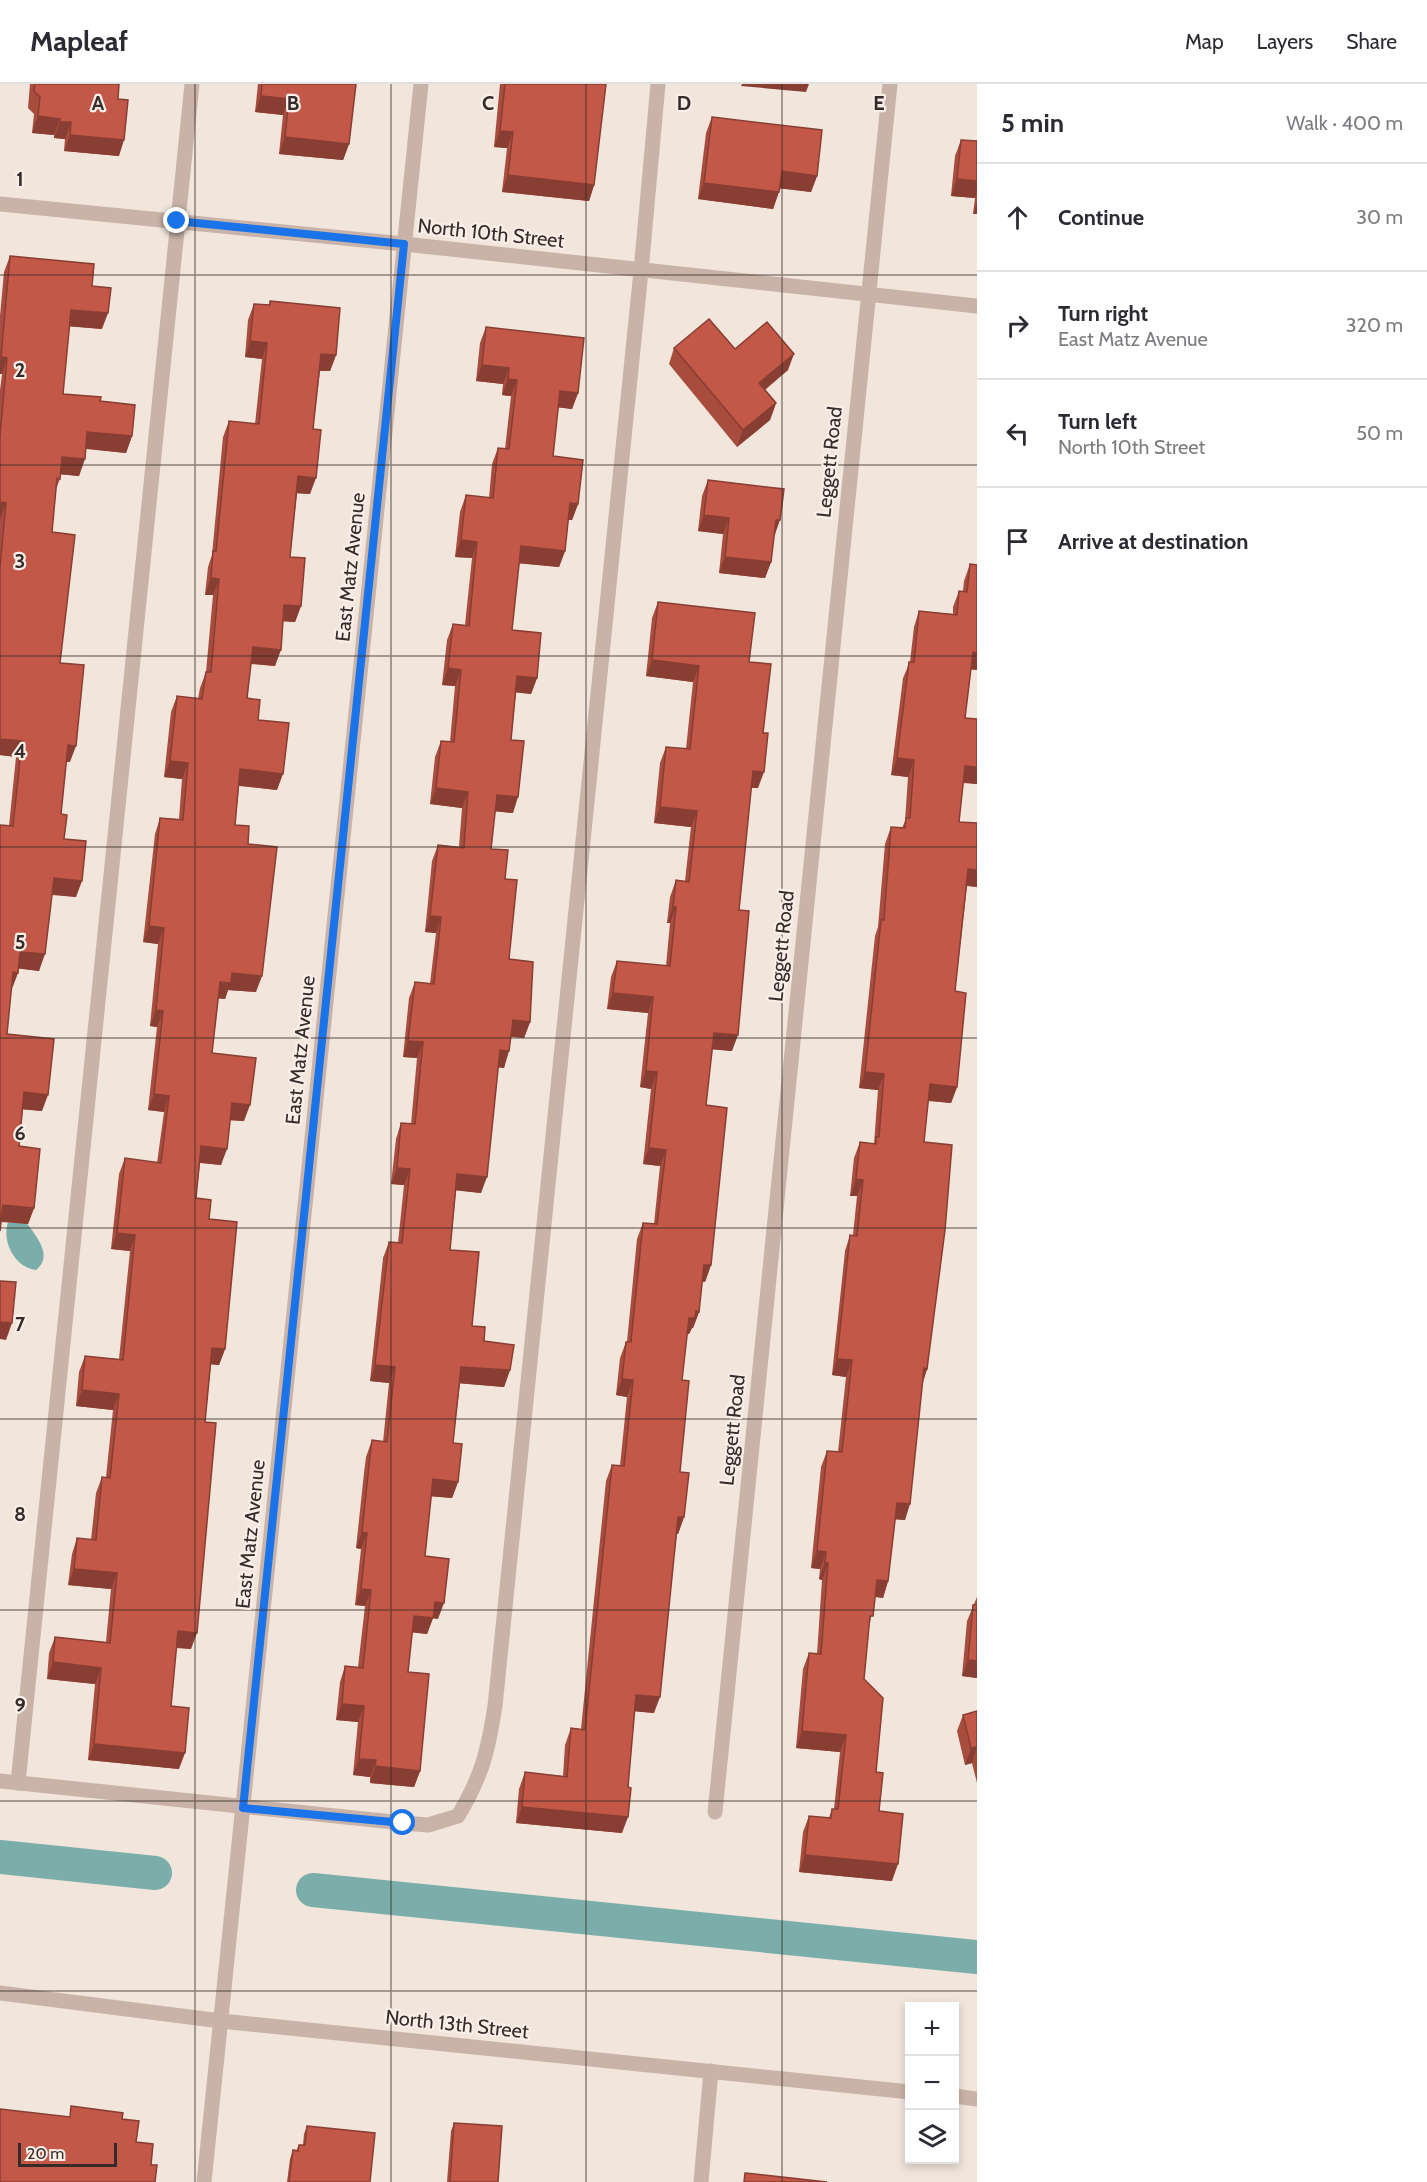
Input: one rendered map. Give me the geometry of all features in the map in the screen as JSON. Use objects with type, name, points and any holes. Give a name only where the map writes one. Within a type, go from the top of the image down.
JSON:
[{"type":"street","points":[[18,1783],[192,84]]},
{"type":"street","name":"East Matz Avenue","points":[[204,2182],[421,84]]},
{"type":"street","points":[[0,1781],[243,1808],[428,1825],[458,1816],[476,1787],[488,1752],[495,1706],[658,84]]},
{"type":"street","name":"Leggett Road","points":[[715,1812],[890,84]]},
{"type":"street","name":"North 10th Street","points":[[0,204],[404,244],[867,296],[977,306]]},
{"type":"street","name":"North 13th Street","points":[[0,1993],[221,2021],[905,2092]]},
{"type":"street","points":[[701,2182],[711,2071]]},
{"type":"street","points":[[959,2097],[977,2099]]},
{"type":"water","points":[[9,1220],[26,1222],[42,1246],[43,1259],[36,1270],[22,1264],[11,1252],[6,1236]]},
{"type":"building","points":[[35,84],[119,84],[118,99],[128,100],[124,140],[70,135],[71,122],[60,122],[60,119],[38,116],[40,97],[34,91]]},
{"type":"building","points":[[262,84],[356,84],[349,144],[285,137],[289,99],[261,96]]},
{"type":"building","points":[[505,84],[606,84],[594,185],[508,175],[513,132],[500,131]]},
{"type":"building","points":[[712,117],[822,130],[817,176],[782,171],[779,192],[704,183]]},
{"type":"building","points":[[961,140],[977,141],[977,181],[957,179]]},
{"type":"building","points":[[10,256],[94,264],[92,286],[111,288],[108,313],[71,310],[63,394],[101,397],[100,401],[135,405],[132,436],[87,432],[85,459],[62,457],[60,479],[57,478],[52,532],[75,535],[60,663],[84,665],[76,746],[68,745],[61,814],[67,815],[64,839],[86,841],[82,881],[54,878],[45,954],[20,952],[18,973],[13,972],[7,1034],[54,1039],[48,1095],[24,1092],[19,1146],[40,1149],[34,1208],[3,1205],[0,1231],[0,825],[13,826],[22,741],[0,739],[0,567],[6,503],[0,502],[0,436],[7,358],[1,357]]},
{"type":"building","points":[[270,301],[340,308],[336,355],[321,354],[313,429],[321,430],[316,478],[298,476],[290,557],[305,558],[301,606],[284,605],[281,650],[253,647],[247,698],[260,700],[258,720],[289,723],[283,774],[240,769],[235,825],[249,826],[248,844],[277,847],[262,976],[232,973],[231,983],[220,982],[212,1053],[256,1058],[250,1105],[232,1103],[227,1149],[201,1146],[196,1198],[211,1200],[209,1219],[237,1222],[225,1349],[212,1348],[205,1422],[216,1423],[197,1633],[178,1631],[171,1706],[189,1708],[185,1753],[94,1744],[101,1668],[53,1662],[55,1637],[110,1643],[117,1573],[74,1569],[77,1538],[96,1540],[102,1477],[110,1478],[119,1394],[82,1390],[85,1356],[123,1360],[135,1235],[117,1233],[125,1158],[161,1163],[169,1096],[154,1094],[163,1011],[156,1010],[164,928],[149,926],[160,818],[183,820],[188,763],[170,761],[177,696],[202,699],[206,672],[211,672],[219,579],[211,578],[213,551],[216,551],[229,421],[259,424],[267,343],[250,341],[254,304],[270,305]]},
{"type":"building","points":[[709,319],[735,349],[767,322],[794,354],[759,383],[776,403],[743,430],[674,348]]},
{"type":"building","points":[[486,327],[584,338],[578,393],[560,391],[553,456],[583,460],[578,504],[570,503],[565,551],[521,546],[512,630],[541,633],[537,678],[517,676],[511,740],[524,741],[518,797],[497,795],[491,849],[508,850],[505,879],[517,880],[509,959],[533,962],[530,1022],[513,1020],[509,1051],[500,1050],[487,1177],[457,1174],[450,1250],[479,1252],[472,1326],[485,1327],[484,1341],[514,1345],[510,1370],[461,1367],[453,1443],[462,1444],[458,1482],[433,1479],[425,1556],[449,1559],[444,1603],[435,1602],[433,1618],[414,1616],[408,1672],[429,1674],[420,1771],[375,1766],[376,1760],[359,1759],[364,1706],[342,1704],[345,1666],[363,1668],[371,1590],[361,1589],[367,1533],[362,1532],[370,1456],[372,1440],[387,1442],[395,1367],[375,1365],[389,1242],[402,1243],[410,1169],[397,1168],[401,1123],[415,1124],[423,1042],[408,1041],[415,982],[434,984],[441,917],[430,916],[438,845],[464,848],[468,792],[436,788],[441,741],[454,742],[461,670],[448,668],[453,624],[469,626],[477,542],[461,540],[466,495],[493,498],[498,448],[509,449],[517,380],[508,379],[509,368],[482,365]]},
{"type":"building","points":[[708,480],[784,489],[780,520],[776,520],[771,562],[725,557],[729,518],[704,515]]},
{"type":"building","points":[[970,564],[977,565],[977,653],[973,652],[965,718],[977,719],[977,767],[965,766],[959,822],[977,823],[977,870],[968,869],[955,991],[966,993],[957,1087],[930,1084],[924,1142],[952,1145],[945,1230],[927,1369],[924,1368],[910,1504],[897,1503],[888,1581],[877,1580],[873,1616],[870,1616],[864,1679],[883,1698],[876,1772],[883,1773],[879,1811],[903,1814],[898,1864],[805,1855],[809,1816],[831,1818],[832,1809],[838,1809],[846,1735],[802,1731],[809,1653],[821,1654],[828,1563],[825,1563],[826,1552],[817,1551],[827,1451],[842,1452],[852,1360],[837,1359],[850,1235],[857,1236],[863,1180],[856,1179],[860,1142],[876,1144],[876,1137],[879,1137],[884,1074],[865,1072],[881,920],[884,920],[891,827],[905,828],[906,818],[910,818],[914,760],[897,758],[909,662],[914,662],[919,611],[957,615],[959,591],[967,592]]},
{"type":"building","points":[[658,602],[755,613],[749,662],[771,664],[763,733],[768,733],[764,772],[753,771],[739,910],[749,911],[738,1035],[714,1033],[706,1105],[727,1108],[711,1265],[704,1265],[699,1312],[696,1311],[695,1318],[689,1318],[682,1380],[689,1381],[680,1472],[689,1473],[684,1517],[678,1517],[660,1697],[636,1695],[628,1787],[631,1788],[628,1817],[522,1807],[525,1772],[567,1777],[571,1728],[585,1730],[612,1465],[624,1466],[633,1380],[622,1379],[626,1342],[631,1342],[643,1223],[657,1224],[666,1150],[649,1148],[657,1072],[646,1071],[653,997],[613,993],[617,961],[670,966],[676,907],[673,907],[676,880],[689,882],[697,811],[660,807],[666,747],[690,749],[699,666],[652,660]]},
{"type":"building","points":[[0,1281],[16,1282],[12,1323],[0,1322]]},
{"type":"building","points":[[973,1605],[977,1605],[977,1661],[968,1660]]},
{"type":"building","points":[[977,1711],[977,1747],[971,1748],[963,1715]]},
{"type":"building","points":[[71,2106],[123,2113],[122,2119],[139,2121],[136,2142],[153,2144],[151,2165],[157,2165],[155,2182],[0,2182],[0,2109],[70,2117]]},
{"type":"building","points":[[454,2123],[502,2126],[498,2182],[450,2182]]},
{"type":"building","points":[[307,2126],[375,2133],[370,2182],[289,2182],[293,2150],[298,2151],[299,2145],[305,2145]]},
{"type":"building","points":[[745,2173],[827,2182],[744,2182]]},
{"type":"waterway","points":[[0,1857],[155,1873]]},
{"type":"waterway","points":[[313,1890],[977,1957]]},
{"type":"route","points":[[177,221],[404,244],[243,1808],[403,1823]]}]
